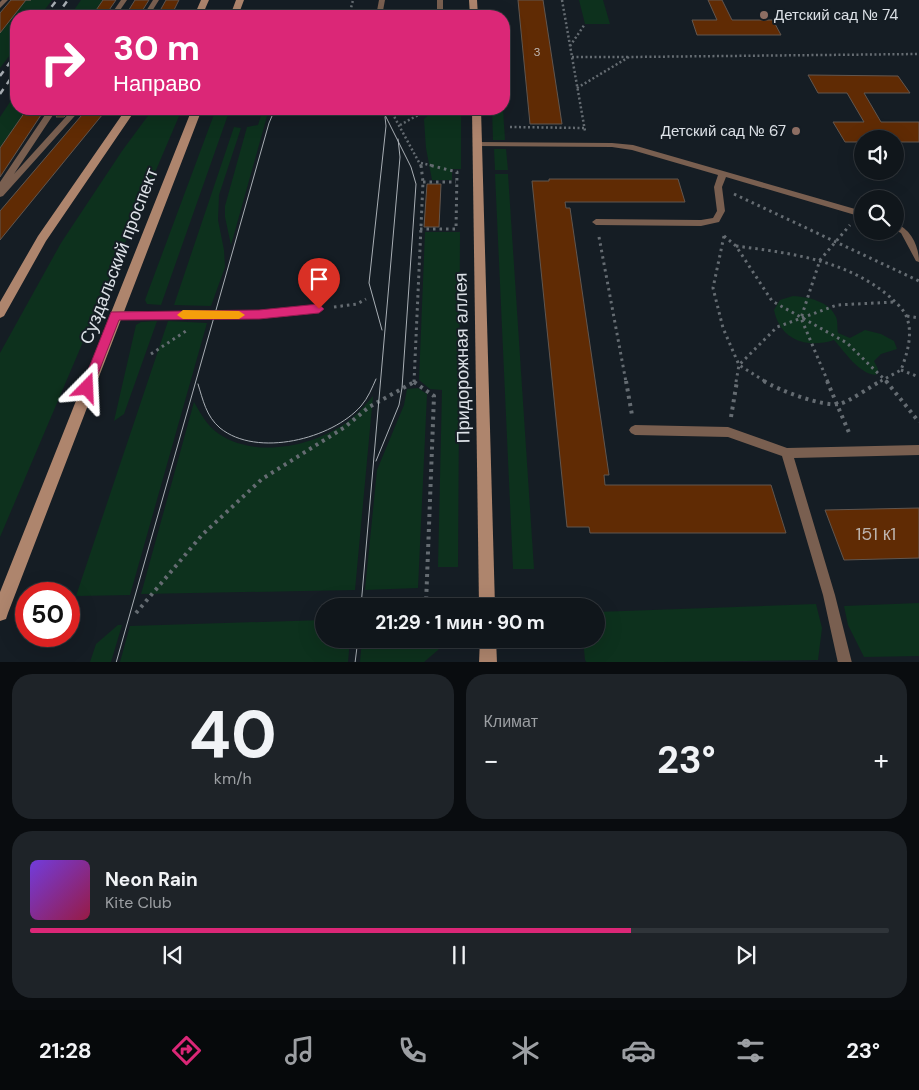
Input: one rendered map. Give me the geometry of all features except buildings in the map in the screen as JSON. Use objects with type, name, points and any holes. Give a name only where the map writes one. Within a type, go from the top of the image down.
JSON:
[{"type":"main road","points":[[0,313],[42,239],[127,115]]},
{"type":"main road","name":"Суздальский проспект","points":[[0,613],[195,115]]},
{"type":"main road","name":"Придорожная аллея","points":[[476,115],[487,598]]},
{"type":"main road","points":[[488,648],[488,662]]},
{"type":"lane","points":[[0,6],[5,0]]},
{"type":"lane","points":[[0,188],[49,115]]},
{"type":"lane","points":[[0,194],[72,115]]},
{"type":"lane","points":[[42,124],[44,130],[60,128]]},
{"type":"lane","points":[[477,144],[612,144],[633,148],[854,212]]},
{"type":"lane","points":[[596,222],[701,223],[716,220],[721,211],[718,186],[723,174]]},
{"type":"lane","points":[[904,230],[919,259]]},
{"type":"lane","points":[[115,316],[259,315],[319,309]]},
{"type":"lane","points":[[635,430],[728,432],[787,453],[919,450]]},
{"type":"lane","points":[[787,453],[829,595],[845,662]]},
{"type":"path","points":[[562,0],[587,144]]},
{"type":"path","points":[[570,46],[585,24]]},
{"type":"path","points":[[572,57],[919,54]]},
{"type":"path","points":[[577,88],[629,57]]},
{"type":"path","points":[[394,115],[421,163],[423,182],[414,382]]},
{"type":"path","points":[[400,125],[418,115]]},
{"type":"path","points":[[510,127],[584,128]]},
{"type":"path","points":[[420,230],[456,229],[456,172],[421,163]]},
{"type":"path","points":[[423,182],[456,182]]},
{"type":"path","points":[[718,186],[919,281]]},
{"type":"path","points":[[854,221],[835,240],[820,260],[801,318],[839,404],[857,452]]},
{"type":"path","points":[[596,222],[635,430]]},
{"type":"path","points":[[728,432],[739,365],[723,328],[713,288],[724,236],[736,246],[772,301],[847,342],[885,380],[919,422]]},
{"type":"path","points":[[736,246],[800,254],[820,260],[880,286],[907,316],[910,344],[901,370],[839,404],[809,400],[772,386],[739,365]]},
{"type":"path","points":[[319,309],[344,306],[366,299]]},
{"type":"path","points":[[739,365],[777,327],[837,304],[895,302]]},
{"type":"path","points":[[151,354],[208,315]]},
{"type":"path","points":[[907,316],[919,318]]},
{"type":"path","points":[[901,370],[919,377]]},
{"type":"path","points":[[414,382],[434,396],[426,598]]},
{"type":"path","points":[[136,614],[202,535],[262,479],[345,427],[369,407],[414,382]]},
{"type":"green space","points":[[26,0],[52,0],[44,10],[18,10]]},
{"type":"green space","points":[[81,0],[103,0],[96,10],[74,10]]},
{"type":"green space","points":[[579,0],[603,0],[610,24],[585,24]]},
{"type":"green space","points":[[10,20],[10,55],[0,68],[0,33]]},
{"type":"green space","points":[[10,102],[10,115],[23,115],[0,148],[0,117]]},
{"type":"green space","points":[[149,115],[179,115],[0,537],[0,353],[61,243],[122,151]]},
{"type":"green space","points":[[214,115],[228,115],[161,305],[147,304],[145,300]]},
{"type":"green space","points":[[261,115],[267,115],[231,245],[225,217],[225,206],[247,127],[258,125]]},
{"type":"green space","points":[[429,115],[461,115],[461,169],[452,169],[452,180],[432,180],[426,148],[424,119]]},
{"type":"green space","points":[[492,115],[503,115],[505,140],[493,140]]},
{"type":"green space","points":[[234,127],[241,128],[219,195],[218,220],[224,250],[225,267],[211,306],[174,305]]},
{"type":"green space","points":[[494,149],[506,149],[508,170],[495,170]]},
{"type":"green space","points":[[495,174],[508,174],[534,569],[513,569]]},
{"type":"green space","points":[[425,232],[460,232],[458,567],[438,567],[442,390],[430,389],[419,380]]},
{"type":"green space","points":[[793,296],[818,301],[828,307],[837,319],[838,333],[850,338],[865,330],[881,334],[894,341],[897,349],[881,354],[874,361],[878,369],[876,375],[870,374],[858,367],[834,340],[814,343],[796,340],[782,329],[774,310],[780,300]]},
{"type":"green space","points":[[157,321],[124,414],[114,421],[136,325],[141,322]]},
{"type":"green space","points":[[168,321],[207,323],[130,595],[80,596],[80,584]]},
{"type":"green space","points":[[418,388],[427,394],[418,588],[365,590],[377,470],[404,405],[407,389]]},
{"type":"green space","points":[[373,396],[355,590],[141,594],[194,402],[208,424],[219,434],[249,446],[265,448],[298,444],[329,433],[351,419]]},
{"type":"green space","points":[[919,603],[919,656],[864,657],[848,625],[844,606]]},
{"type":"green space","points":[[816,604],[822,628],[818,660],[586,662],[584,648],[605,648],[605,612]]},
{"type":"green space","points":[[315,620],[315,648],[349,648],[348,662],[120,662],[130,626]]},
{"type":"green space","points":[[118,625],[122,625],[111,662],[90,662],[96,644]]},
{"type":"green space","points":[[361,648],[439,648],[424,662],[360,662]]},
{"type":"tram line","points":[[116,662],[272,115]]},
{"type":"tram line","points":[[385,115],[398,142]]},
{"type":"tram line","points":[[382,330],[369,283],[386,126],[385,117]]},
{"type":"tram line","points":[[362,598],[400,157],[398,142]]},
{"type":"tram line","points":[[376,461],[399,405],[402,388],[416,184],[411,167],[398,142]]},
{"type":"tram line","points":[[198,384],[208,413],[220,428],[235,437],[254,442],[273,443],[294,441],[332,428],[348,418],[361,406],[370,393],[376,379]]},
{"type":"tram line","points":[[355,662],[357,648]]},
{"type":"railway","points":[[49,10],[57,0]]},
{"type":"railway","points":[[60,10],[68,0]]},
{"type":"railway","points":[[0,76],[10,62]]},
{"type":"railway","points":[[0,94],[10,80]]},
{"type":"slow traffic","points":[[183,315],[239,315]]},
{"type":"place","name":"Детский сад № 74","points":[[764,15]]},
{"type":"place","name":"Детский сад № 67","points":[[796,131]]},
{"type":"route","points":[[87,388],[115,316],[165,314],[259,315],[319,309]]}]
